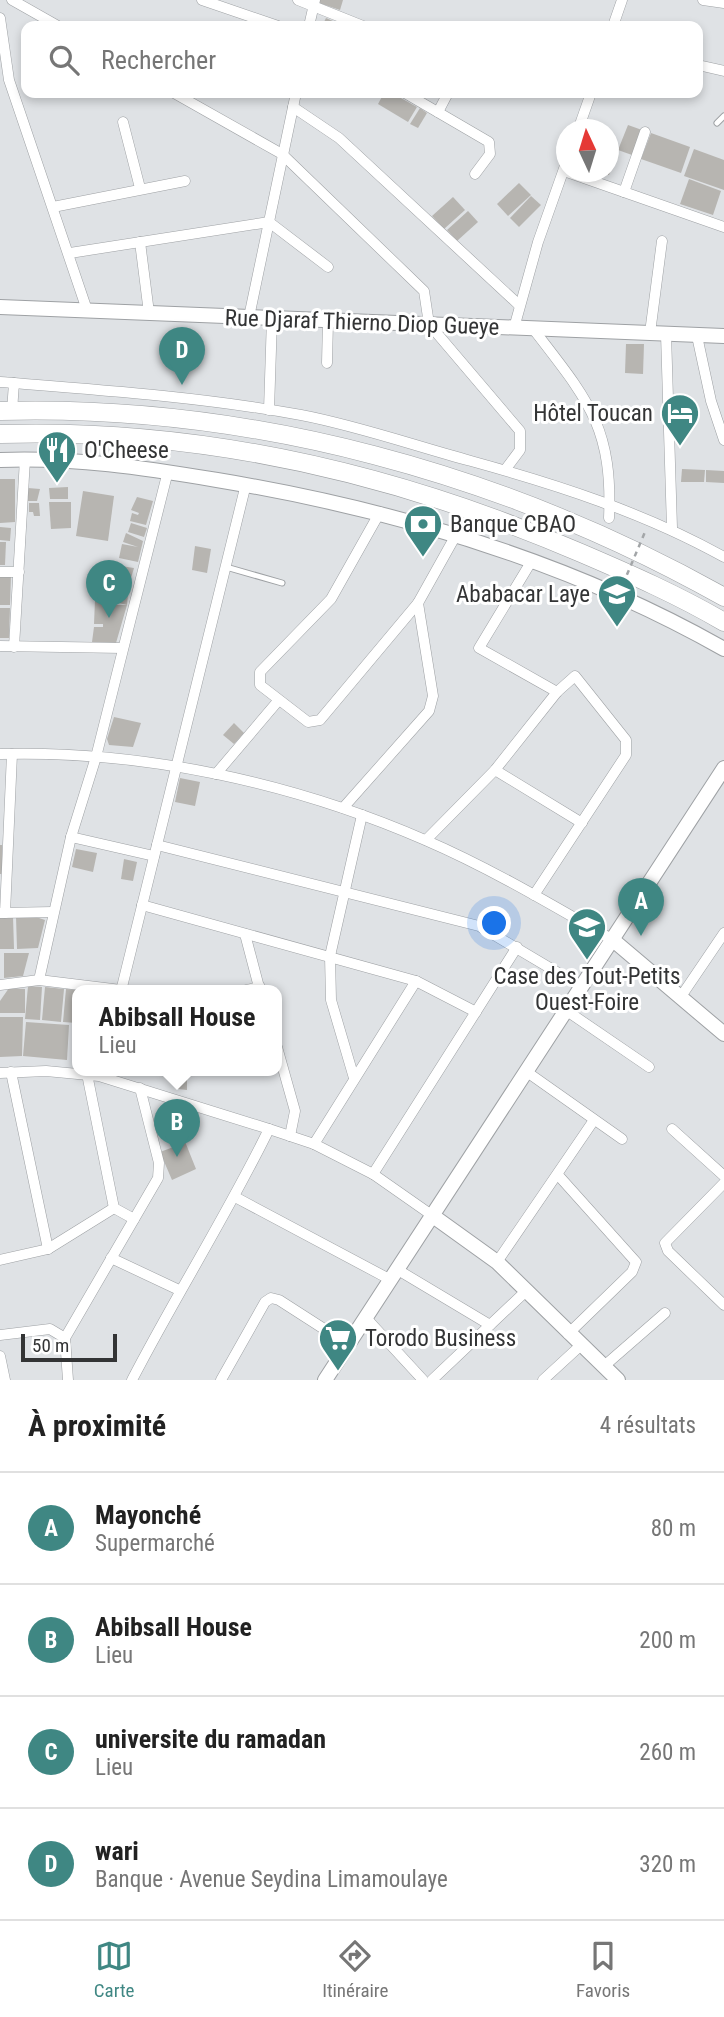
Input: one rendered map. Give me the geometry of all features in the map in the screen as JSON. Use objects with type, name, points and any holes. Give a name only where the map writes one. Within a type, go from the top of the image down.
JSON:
[{"type":"highway","points":[[6,411],[72,411],[176,418],[281,433],[374,455],[495,494],[589,530],[724,597]]},
{"type":"highway","points":[[0,434],[108,435],[185,442],[267,455],[416,490],[543,537],[635,576],[724,622]]},
{"type":"street","points":[[12,0],[49,21]]},
{"type":"street","points":[[202,0],[263,21]]},
{"type":"street","points":[[298,0],[314,3],[352,21]]},
{"type":"street","points":[[615,21],[622,0]]},
{"type":"street","points":[[703,0],[724,4]]},
{"type":"street","points":[[310,21],[314,3]]},
{"type":"street","points":[[0,18],[9,80],[70,253],[87,310]]},
{"type":"street","points":[[703,66],[724,71]]},
{"type":"street","points":[[183,98],[282,154],[424,291],[429,324],[520,431],[520,450],[505,470]]},
{"type":"street","points":[[249,317],[295,98]]},
{"type":"street","points":[[414,98],[489,142],[490,153],[475,174]]},
{"type":"street","points":[[438,112],[445,98]]},
{"type":"street","points":[[582,119],[588,98]]},
{"type":"street","points":[[293,107],[339,138],[519,305]]},
{"type":"street","points":[[123,122],[140,188]]},
{"type":"street","points":[[624,192],[645,132]]},
{"type":"street","points":[[54,207],[186,181]]},
{"type":"street","points":[[514,328],[519,305],[560,182]]},
{"type":"street","points":[[600,182],[724,227]]},
{"type":"street","points":[[70,253],[269,222],[328,267]]},
{"type":"street","points":[[650,333],[662,241]]},
{"type":"street","points":[[139,242],[149,313]]},
{"type":"street","name":"Rue Djaraf Thierno Diop Gueye","points":[[0,307],[724,336]]},
{"type":"street","points":[[269,410],[272,318]]},
{"type":"street","points":[[327,363],[328,321]]},
{"type":"street","points":[[534,330],[587,398],[597,420],[605,445],[609,518]]},
{"type":"street","points":[[666,334],[672,528]]},
{"type":"street","points":[[698,336],[711,401],[724,440]]},
{"type":"street","points":[[0,382],[117,390],[269,410],[329,421],[505,470],[610,505],[672,528],[724,557]]},
{"type":"street","points":[[6,411],[14,383]]},
{"type":"street","points":[[711,401],[724,402]]},
{"type":"street","points":[[14,646],[24,459]]},
{"type":"street","points":[[0,460],[94,462],[168,471],[380,512],[531,562],[667,616],[724,649]]},
{"type":"street","points":[[40,980],[71,837],[96,757],[168,471]]},
{"type":"street","points":[[122,985],[246,485]]},
{"type":"street","points":[[380,512],[331,598],[260,672],[260,685],[307,722],[320,720],[418,603],[456,535]]},
{"type":"street","points":[[531,562],[479,648],[557,692]]},
{"type":"street","points":[[0,572],[19,572]]},
{"type":"street","points":[[343,808],[429,711],[433,696],[418,603]]},
{"type":"street","points":[[0,646],[123,648]]},
{"type":"street","points":[[426,840],[495,770],[570,677],[578,677],[626,740],[628,747],[626,755],[534,895]]},
{"type":"street","points":[[216,774],[278,701]]},
{"type":"street","points":[[0,754],[96,757],[176,766],[216,774],[362,815],[426,840],[534,895],[613,940],[682,995],[724,1034]]},
{"type":"street","points":[[12,754],[4,832],[3,913],[53,912]]},
{"type":"street","points":[[325,1380],[724,768]]},
{"type":"street","points":[[495,770],[582,823]]},
{"type":"street","points":[[354,1078],[331,1000],[330,956],[362,815]]},
{"type":"street","points":[[71,837],[154,856]]},
{"type":"street","points":[[157,845],[479,926],[582,987]]},
{"type":"street","points":[[142,905],[416,981],[475,1012]]},
{"type":"street","points":[[682,995],[724,933]]},
{"type":"street","points":[[245,934],[259,985]]},
{"type":"street","points":[[373,1174],[517,947]]},
{"type":"street","points":[[0,985],[40,980],[80,985]]},
{"type":"street","points":[[314,1144],[416,981]]},
{"type":"street","points":[[567,1011],[649,1067]]},
{"type":"street","points":[[282,1065],[295,1111],[290,1136]]},
{"type":"street","points":[[48,1249],[6,1072],[72,1074]]},
{"type":"street","points":[[527,1072],[622,1139]]},
{"type":"street","points":[[87,1076],[114,1208],[134,1219]]},
{"type":"street","points":[[106,1076],[314,1144],[373,1174],[497,1262],[580,1346],[618,1380]]},
{"type":"street","points":[[68,1380],[65,1338],[160,1171],[140,1088]]},
{"type":"street","points":[[497,1262],[594,1120]]},
{"type":"street","points":[[132,1380],[179,1290],[235,1197],[269,1129]]},
{"type":"street","points":[[672,1129],[724,1176]]},
{"type":"street","points":[[558,1175],[636,1262],[632,1272],[568,1334]]},
{"type":"street","points":[[724,1183],[665,1243],[668,1251],[724,1305]]},
{"type":"street","points":[[235,1197],[490,1325]]},
{"type":"street","points":[[0,1260],[48,1249],[114,1208]]},
{"type":"street","points":[[111,1258],[179,1290]]},
{"type":"street","points":[[432,1380],[525,1292]]},
{"type":"street","points":[[220,1380],[265,1302],[271,1298],[279,1300],[349,1345]]},
{"type":"street","points":[[603,1367],[665,1312]]},
{"type":"street","points":[[366,1318],[423,1380]]},
{"type":"street","points":[[0,1335],[45,1329],[65,1338]]},
{"type":"street","points":[[543,1380],[580,1346]]},
{"type":"street","points":[[0,1356],[5,1380]]},
{"type":"lane","points":[[717,122],[724,116]]},
{"type":"lane","points":[[226,566],[282,583]]},
{"type":"path","points":[[623,584],[645,532]]},
{"type":"building","points":[[320,0],[343,0],[340,10],[319,3]]},
{"type":"building","points":[[381,98],[401,98],[417,107],[408,122],[378,104]]},
{"type":"building","points":[[420,108],[427,113],[418,128],[410,124]]},
{"type":"building","points":[[628,125],[642,130],[632,155],[619,150]]},
{"type":"building","points":[[651,133],[690,147],[681,173],[641,159]]},
{"type":"building","points":[[694,149],[724,160],[724,190],[684,176]]},
{"type":"building","points":[[689,179],[721,191],[713,215],[680,204]]},
{"type":"building","points":[[519,183],[531,195],[508,216],[497,204]]},
{"type":"building","points":[[531,196],[541,205],[519,227],[510,218]]},
{"type":"building","points":[[453,197],[465,210],[444,229],[432,216]]},
{"type":"building","points":[[468,211],[478,222],[457,241],[447,230]]},
{"type":"building","points":[[626,344],[644,344],[643,374],[625,373]]},
{"type":"building","points":[[682,469],[705,470],[704,482],[681,482]]},
{"type":"building","points":[[706,470],[724,471],[724,483],[706,482]]},
{"type":"building","points":[[0,479],[15,479],[15,522],[0,523]]},
{"type":"building","points":[[68,487],[68,499],[50,499],[49,488]]},
{"type":"building","points":[[28,488],[40,489],[37,501],[27,501]]},
{"type":"building","points":[[83,491],[114,496],[108,541],[76,536]]},
{"type":"building","points":[[137,497],[153,501],[146,525],[130,521],[132,513],[139,513],[131,510]]},
{"type":"building","points":[[49,502],[71,502],[71,528],[51,529]]},
{"type":"building","points":[[29,503],[39,503],[40,516],[29,512]]},
{"type":"building","points":[[131,523],[147,528],[144,537],[128,532]]},
{"type":"building","points":[[0,527],[11,528],[10,541],[0,540]]},
{"type":"building","points":[[126,533],[143,541],[138,562],[119,558],[122,544],[138,547],[123,542]]},
{"type":"building","points":[[0,542],[6,542],[5,565],[0,565]]},
{"type":"building","points":[[195,546],[211,549],[207,573],[192,570]]},
{"type":"building","points":[[114,565],[134,568],[129,585],[110,579]]},
{"type":"building","points":[[0,575],[11,575],[10,605],[0,605]]},
{"type":"building","points":[[109,583],[129,585],[127,605],[107,600]]},
{"type":"building","points":[[95,600],[102,600],[102,605],[127,605],[116,643],[92,642],[94,627],[103,627],[103,624],[94,624]]},
{"type":"building","points":[[0,608],[10,608],[9,638],[0,638]]},
{"type":"building","points":[[114,717],[141,723],[133,747],[109,745],[107,739]]},
{"type":"building","points":[[234,723],[244,733],[234,744],[223,735]]},
{"type":"building","points":[[180,778],[200,782],[195,806],[175,802]]},
{"type":"building","points":[[2,845],[3,874],[0,874]]},
{"type":"building","points":[[76,849],[97,853],[93,872],[72,867]]},
{"type":"building","points":[[124,859],[137,862],[133,881],[121,879]]},
{"type":"building","points":[[0,917],[13,917],[14,949],[0,949]]},
{"type":"building","points":[[16,917],[45,920],[38,948],[17,949]]},
{"type":"building","points":[[4,953],[29,953],[23,976],[4,978]]},
{"type":"building","points":[[28,986],[42,987],[40,1020],[25,1019]]},
{"type":"building","points":[[45,987],[64,989],[61,1022],[42,1020]]},
{"type":"building","points":[[9,988],[25,989],[25,1013],[0,1013],[0,1001]]},
{"type":"building","points":[[66,989],[72,990],[72,1023],[63,1022]]},
{"type":"building","points":[[0,1017],[23,1017],[22,1056],[0,1057]]},
{"type":"building","points":[[26,1022],[69,1025],[67,1060],[23,1056]]},
{"type":"building","points":[[179,1076],[187,1076],[187,1090],[178,1089]]},
{"type":"building","points":[[184,1139],[196,1169],[172,1180],[160,1152],[179,1145],[178,1142]]},
{"type":"place","name":"wari","points":[[182,385]]},
{"type":"place","name":"Hôtel Toucan","points":[[680,447]]},
{"type":"place","name":"O'Cheese","points":[[57,484]]},
{"type":"place","name":"Banque CBAO","points":[[423,558]]},
{"type":"place","name":"universite du ramadan","points":[[109,618]]},
{"type":"place","name":"Ababacar Laye","points":[[617,628]]},
{"type":"place","name":"Mayonché","points":[[641,936]]},
{"type":"place","name":"Case des Tout-Petits Ouest-Foire","points":[[587,961]]},
{"type":"place","name":"Abibsall House","points":[[177,1157]]},
{"type":"place","name":"Torodo Business","points":[[338,1372]]}]
